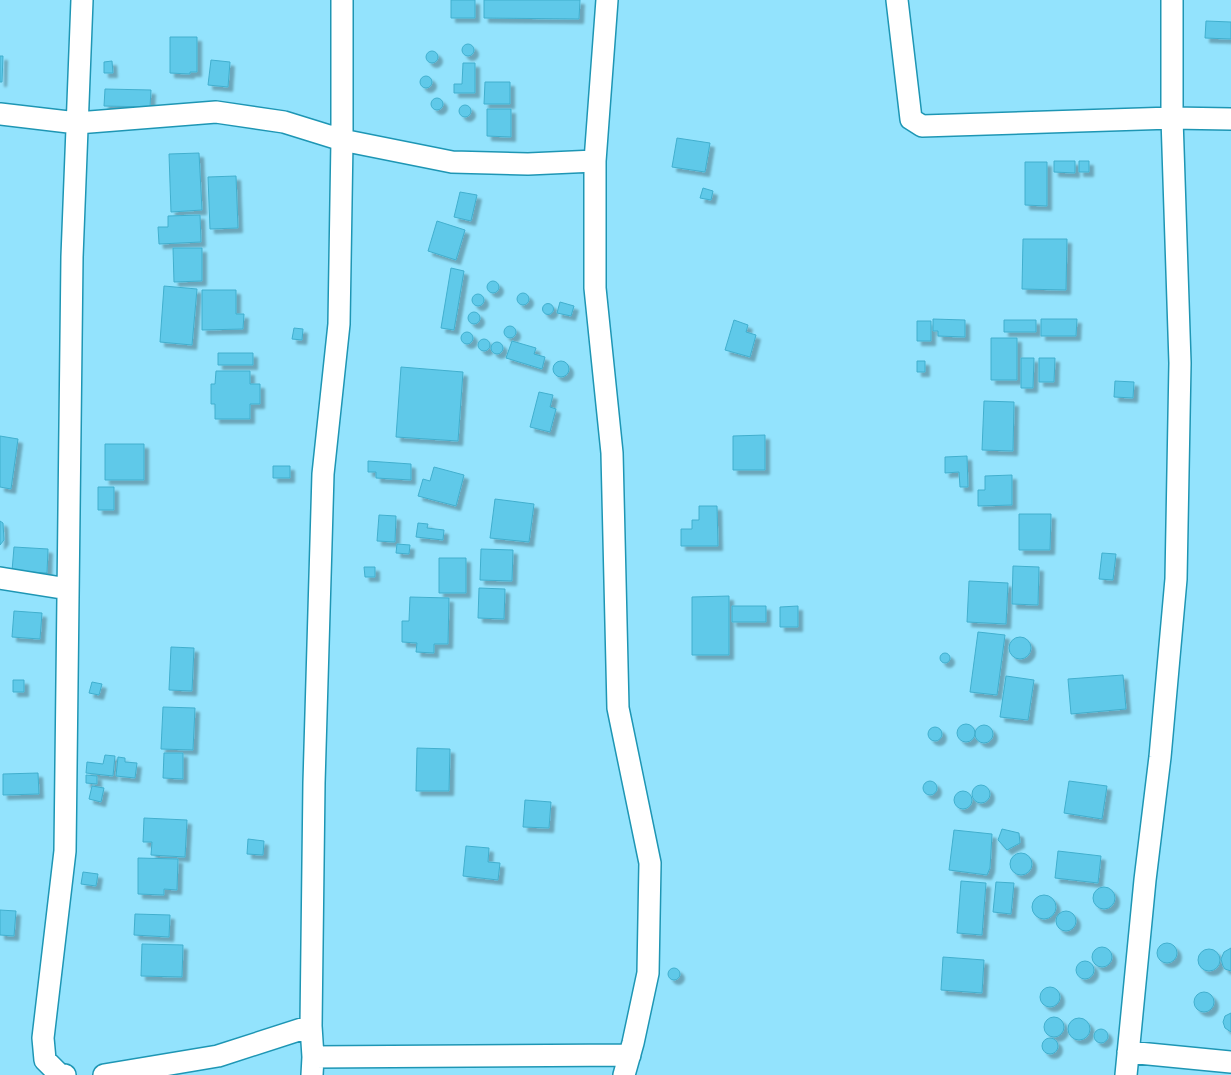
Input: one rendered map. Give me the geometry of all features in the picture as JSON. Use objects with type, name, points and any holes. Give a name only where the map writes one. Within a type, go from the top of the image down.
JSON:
[{"type":"street","points":[[65,1075],[60,1074],[45,1060],[43,1038],[65,851],[72,257],[82,0]]},
{"type":"street","points":[[342,0],[342,140],[338,324],[323,474],[314,783],[312,1066],[630,1055]]},
{"type":"street","points":[[607,0],[595,161],[595,288],[612,453],[618,708],[650,863],[648,973],[634,1043],[624,1075]]},
{"type":"street","points":[[897,0],[911,118],[922,126],[1172,118],[1231,118]]},
{"type":"street","points":[[1126,1075],[1145,880],[1160,757],[1176,579],[1180,362],[1172,118],[1172,0]]},
{"type":"street","points":[[0,114],[77,123],[216,112],[284,122],[342,140],[452,162],[528,164],[595,161]]},
{"type":"street","points":[[0,578],[68,588]]},
{"type":"street","points":[[104,1075],[218,1056],[311,1026]]},
{"type":"street","points":[[1128,1052],[1231,1062]]},
{"type":"building","points":[[451,0],[475,0],[475,18],[451,18]]},
{"type":"building","points":[[484,0],[580,0],[579,19],[484,18]]},
{"type":"building","points":[[1206,21],[1231,22],[1231,39],[1205,38]]},
{"type":"building","points":[[170,37],[197,37],[197,72],[190,72],[190,74],[170,73]]},
{"type":"building","points":[[466,44],[470,44],[474,50],[470,56],[466,56],[462,52],[462,48]]},
{"type":"building","points":[[430,51],[434,51],[438,57],[434,63],[430,63],[426,59],[426,55]]},
{"type":"building","points":[[0,56],[3,56],[2,82],[0,82]]},
{"type":"building","points":[[211,60],[230,62],[228,87],[208,85]]},
{"type":"building","points":[[112,61],[113,73],[104,73],[104,62]]},
{"type":"building","points":[[463,63],[475,63],[475,93],[454,93],[454,84],[462,84]]},
{"type":"building","points":[[424,76],[428,76],[432,82],[428,88],[424,88],[420,84],[420,80]]},
{"type":"building","points":[[485,82],[510,82],[510,104],[484,104]]},
{"type":"building","points":[[105,89],[151,90],[150,107],[104,106]]},
{"type":"building","points":[[435,98],[439,98],[443,104],[439,110],[435,110],[431,106],[431,102]]},
{"type":"building","points":[[463,105],[467,105],[471,111],[467,117],[463,117],[459,113],[459,109]]},
{"type":"building","points":[[487,109],[511,109],[511,137],[487,136]]},
{"type":"building","points":[[677,138],[710,143],[705,172],[672,167]]},
{"type":"building","points":[[199,153],[202,210],[171,212],[169,154]]},
{"type":"building","points":[[1054,161],[1075,161],[1075,173],[1054,172]]},
{"type":"building","points":[[1079,161],[1089,161],[1089,172],[1079,172]]},
{"type":"building","points":[[1025,162],[1047,162],[1047,206],[1025,205]]},
{"type":"building","points":[[236,176],[238,228],[210,229],[208,177]]},
{"type":"building","points":[[703,188],[713,191],[711,200],[700,198]]},
{"type":"building","points":[[460,192],[477,195],[471,221],[454,217]]},
{"type":"building","points":[[200,215],[201,242],[159,244],[158,227],[168,227],[168,216]]},
{"type":"building","points":[[437,221],[465,230],[456,260],[428,251]]},
{"type":"building","points":[[1023,239],[1067,239],[1066,290],[1022,289]]},
{"type":"building","points":[[173,248],[202,248],[202,281],[174,282]]},
{"type":"building","points":[[451,268],[464,271],[454,330],[441,328]]},
{"type":"building","points":[[491,281],[495,281],[499,287],[495,293],[491,293],[487,289],[487,285]]},
{"type":"building","points":[[164,286],[197,289],[192,345],[160,342]]},
{"type":"building","points":[[202,290],[236,290],[236,314],[244,314],[243,329],[202,330]]},
{"type":"building","points":[[521,293],[525,293],[529,299],[525,305],[521,305],[517,301],[517,297]]},
{"type":"building","points":[[476,294],[480,294],[484,300],[480,306],[476,306],[472,302],[472,298]]},
{"type":"building","points":[[560,302],[574,306],[571,316],[557,313]]},
{"type":"building","points":[[548,303],[554,309],[548,315],[542,309]]},
{"type":"building","points":[[472,312],[476,312],[480,318],[476,324],[472,324],[468,320],[468,316]]},
{"type":"building","points":[[933,319],[965,320],[965,337],[938,336],[938,331],[933,331]]},
{"type":"building","points":[[1041,319],[1077,319],[1076,336],[1041,336]]},
{"type":"building","points":[[734,320],[748,325],[746,332],[756,335],[750,357],[725,350]]},
{"type":"building","points":[[1004,320],[1036,320],[1036,332],[1004,332]]},
{"type":"building","points":[[917,321],[931,321],[931,341],[917,341]]},
{"type":"building","points":[[508,326],[512,326],[516,332],[512,338],[508,338],[504,334],[504,330]]},
{"type":"building","points":[[294,328],[303,329],[302,340],[292,339]]},
{"type":"building","points":[[465,332],[469,332],[473,338],[469,344],[465,344],[461,340],[461,336]]},
{"type":"building","points":[[991,338],[1017,338],[1017,380],[991,380]]},
{"type":"building","points":[[482,339],[486,339],[490,345],[486,351],[482,351],[478,347],[478,343]]},
{"type":"building","points":[[512,341],[536,348],[534,354],[545,357],[542,369],[506,358]]},
{"type":"building","points":[[495,342],[499,342],[503,348],[499,354],[495,354],[491,350],[491,346]]},
{"type":"building","points":[[218,353],[253,353],[253,365],[218,365]]},
{"type":"building","points":[[1021,358],[1034,358],[1033,388],[1021,388]]},
{"type":"building","points":[[1039,358],[1055,358],[1054,382],[1039,382]]},
{"type":"building","points":[[558,361],[564,361],[569,366],[567,375],[558,377],[553,372],[553,366]]},
{"type":"building","points":[[917,361],[925,361],[925,372],[917,372]]},
{"type":"building","points":[[401,367],[463,372],[458,441],[396,437]]},
{"type":"building","points":[[216,371],[250,371],[250,384],[260,384],[260,404],[250,404],[250,419],[215,419],[215,404],[211,404],[211,384],[215,384]]},
{"type":"building","points":[[1115,381],[1134,382],[1133,398],[1114,397]]},
{"type":"building","points":[[539,392],[553,395],[550,407],[556,409],[550,432],[530,427]]},
{"type":"building","points":[[984,401],[1014,402],[1013,451],[982,450]]},
{"type":"building","points":[[765,435],[765,470],[733,470],[733,436]]},
{"type":"building","points":[[0,436],[18,439],[11,489],[0,487]]},
{"type":"building","points":[[105,444],[144,444],[144,480],[105,480]]},
{"type":"building","points":[[967,456],[968,487],[960,487],[959,472],[945,473],[945,457]]},
{"type":"building","points":[[368,461],[411,464],[411,480],[376,478],[376,472],[368,472]]},
{"type":"building","points":[[273,466],[290,466],[290,478],[273,478]]},
{"type":"building","points":[[434,467],[464,475],[456,506],[418,496],[423,479],[430,481]]},
{"type":"building","points":[[1012,475],[1012,505],[978,506],[978,490],[985,490],[985,476]]},
{"type":"building","points":[[98,487],[114,487],[114,510],[98,510]]},
{"type":"building","points":[[495,499],[534,504],[529,542],[490,538]]},
{"type":"building","points":[[699,506],[717,506],[718,546],[681,546],[681,529],[692,529],[692,520],[699,520]]},
{"type":"building","points":[[1019,514],[1051,514],[1050,550],[1019,550]]},
{"type":"building","points":[[379,515],[396,516],[395,542],[377,541]]},
{"type":"building","points":[[0,521],[3,523],[4,540],[0,545]]},
{"type":"building","points":[[418,523],[428,524],[427,528],[444,530],[443,540],[416,537]]},
{"type":"building","points":[[397,544],[410,545],[409,554],[396,553]]},
{"type":"building","points":[[14,547],[48,549],[47,573],[12,571]]},
{"type":"building","points":[[481,549],[513,550],[512,581],[480,580]]},
{"type":"building","points":[[1102,553],[1116,554],[1113,580],[1099,579]]},
{"type":"building","points":[[439,558],[466,558],[466,593],[439,593]]},
{"type":"building","points":[[1013,566],[1039,567],[1038,605],[1012,604]]},
{"type":"building","points":[[364,567],[375,567],[375,577],[365,577]]},
{"type":"building","points":[[969,581],[1008,583],[1006,624],[967,622]]},
{"type":"building","points":[[479,588],[505,589],[504,619],[478,618]]},
{"type":"building","points":[[729,596],[729,655],[692,655],[692,597]]},
{"type":"building","points":[[410,597],[449,598],[448,644],[434,644],[434,653],[416,652],[417,643],[402,642],[402,621],[409,621]]},
{"type":"building","points":[[732,606],[766,606],[766,622],[732,622]]},
{"type":"building","points":[[798,606],[798,627],[780,627],[780,607]]},
{"type":"building","points":[[14,611],[42,613],[40,639],[12,637]]},
{"type":"building","points":[[978,632],[1005,635],[997,695],[970,692]]},
{"type":"building","points":[[1020,637],[1028,640],[1031,648],[1028,656],[1020,659],[1012,656],[1009,648],[1012,640]]},
{"type":"building","points":[[171,647],[194,648],[192,691],[169,690]]},
{"type":"building","points":[[943,653],[947,653],[950,658],[949,662],[943,663],[940,660],[940,656]]},
{"type":"building","points":[[1123,675],[1126,709],[1071,714],[1068,679]]},
{"type":"building","points":[[1006,676],[1034,680],[1028,720],[1000,717]]},
{"type":"building","points":[[13,680],[24,680],[24,692],[13,692]]},
{"type":"building","points":[[92,682],[102,684],[99,695],[89,693]]},
{"type":"building","points":[[163,707],[195,708],[193,750],[161,749]]},
{"type":"building","points":[[966,724],[972,727],[975,733],[972,739],[966,742],[960,739],[957,733],[960,727]]},
{"type":"building","points":[[984,725],[990,728],[993,734],[990,740],[984,743],[978,740],[975,734],[978,728]]},
{"type":"building","points":[[935,727],[940,729],[942,734],[940,739],[935,741],[930,739],[928,734],[930,729]]},
{"type":"building","points":[[417,748],[450,749],[449,791],[416,791]]},
{"type":"building","points":[[164,753],[183,753],[183,779],[163,778]]},
{"type":"building","points":[[105,755],[115,756],[113,776],[86,773],[87,762],[103,764]]},
{"type":"building","points":[[118,757],[125,758],[125,762],[137,763],[135,778],[116,776]]},
{"type":"building","points":[[38,773],[39,794],[3,795],[3,774]]},
{"type":"building","points":[[86,775],[97,776],[97,784],[86,783]]},
{"type":"building","points":[[930,781],[935,783],[937,788],[935,793],[930,795],[925,793],[923,788],[925,783]]},
{"type":"building","points":[[1069,781],[1107,786],[1102,819],[1064,813]]},
{"type":"building","points":[[981,785],[987,788],[990,794],[987,800],[981,803],[975,800],[972,794],[975,788]]},
{"type":"building","points":[[92,786],[104,788],[101,802],[89,799]]},
{"type":"building","points":[[963,791],[969,794],[972,800],[969,806],[963,809],[957,806],[954,800],[957,794]]},
{"type":"building","points":[[525,800],[551,802],[549,828],[523,827]]},
{"type":"building","points":[[144,818],[187,820],[185,857],[151,855],[152,842],[143,842]]},
{"type":"building","points":[[1002,829],[1019,833],[1020,843],[1007,850],[998,840]]},
{"type":"building","points":[[954,830],[992,834],[990,868],[987,875],[949,870]]},
{"type":"building","points":[[248,839],[264,841],[263,855],[247,854]]},
{"type":"building","points":[[466,846],[489,848],[488,862],[500,863],[498,880],[463,876]]},
{"type":"building","points":[[1058,851],[1101,856],[1098,883],[1055,878]]},
{"type":"building","points":[[1021,853],[1029,856],[1032,864],[1029,872],[1021,875],[1013,872],[1010,864],[1013,856]]},
{"type":"building","points":[[138,858],[178,859],[177,890],[164,889],[164,895],[138,894]]},
{"type":"building","points":[[83,872],[98,874],[96,886],[81,884]]},
{"type":"building","points":[[961,881],[986,883],[982,935],[957,933]]},
{"type":"building","points":[[996,882],[1014,883],[1011,914],[993,912]]},
{"type":"building","points":[[1104,887],[1112,890],[1115,898],[1112,906],[1104,909],[1096,906],[1093,898],[1096,890]]},
{"type":"building","points":[[1044,895],[1053,898],[1056,907],[1053,916],[1044,919],[1035,916],[1032,907],[1035,898]]},
{"type":"building","points":[[0,910],[16,911],[14,936],[0,935]]},
{"type":"building","points":[[1062,911],[1070,911],[1076,917],[1076,925],[1070,931],[1062,931],[1056,925],[1056,917]]},
{"type":"building","points":[[135,914],[170,915],[169,937],[134,935]]},
{"type":"building","points":[[1167,943],[1174,946],[1177,953],[1174,960],[1167,963],[1160,960],[1157,953],[1160,946]]},
{"type":"building","points":[[142,944],[183,945],[182,977],[141,976]]},
{"type":"building","points":[[1102,947],[1109,950],[1112,957],[1109,964],[1102,967],[1095,964],[1092,957],[1095,950]]},
{"type":"building","points":[[1231,948],[1231,971],[1225,969],[1221,959],[1224,952]]},
{"type":"building","points":[[1209,949],[1217,952],[1220,960],[1217,968],[1209,971],[1201,968],[1198,960],[1201,952]]},
{"type":"building","points":[[943,957],[984,960],[982,993],[941,990]]},
{"type":"building","points":[[1085,961],[1091,964],[1094,970],[1091,976],[1085,979],[1079,976],[1076,970],[1079,964]]},
{"type":"building","points":[[676,968],[679,969],[679,979],[672,980],[669,979],[668,972],[669,969]]},
{"type":"building","points":[[1046,987],[1054,987],[1060,993],[1060,1001],[1054,1007],[1046,1007],[1040,1001],[1040,993]]},
{"type":"building","points":[[1204,992],[1211,995],[1214,1002],[1211,1009],[1204,1012],[1197,1009],[1194,1002],[1197,995]]},
{"type":"building","points":[[1231,1013],[1231,1032],[1225,1028],[1223,1022],[1225,1016]]},
{"type":"building","points":[[1054,1017],[1061,1020],[1064,1027],[1061,1034],[1054,1037],[1047,1034],[1044,1027],[1047,1020]]},
{"type":"building","points":[[1079,1018],[1087,1021],[1090,1029],[1087,1037],[1079,1040],[1071,1037],[1068,1029],[1071,1021]]},
{"type":"building","points":[[1101,1029],[1106,1031],[1108,1036],[1106,1041],[1101,1043],[1096,1041],[1094,1036],[1096,1031]]},
{"type":"building","points":[[1047,1038],[1053,1038],[1058,1043],[1056,1052],[1047,1054],[1042,1049],[1042,1043]]}]
